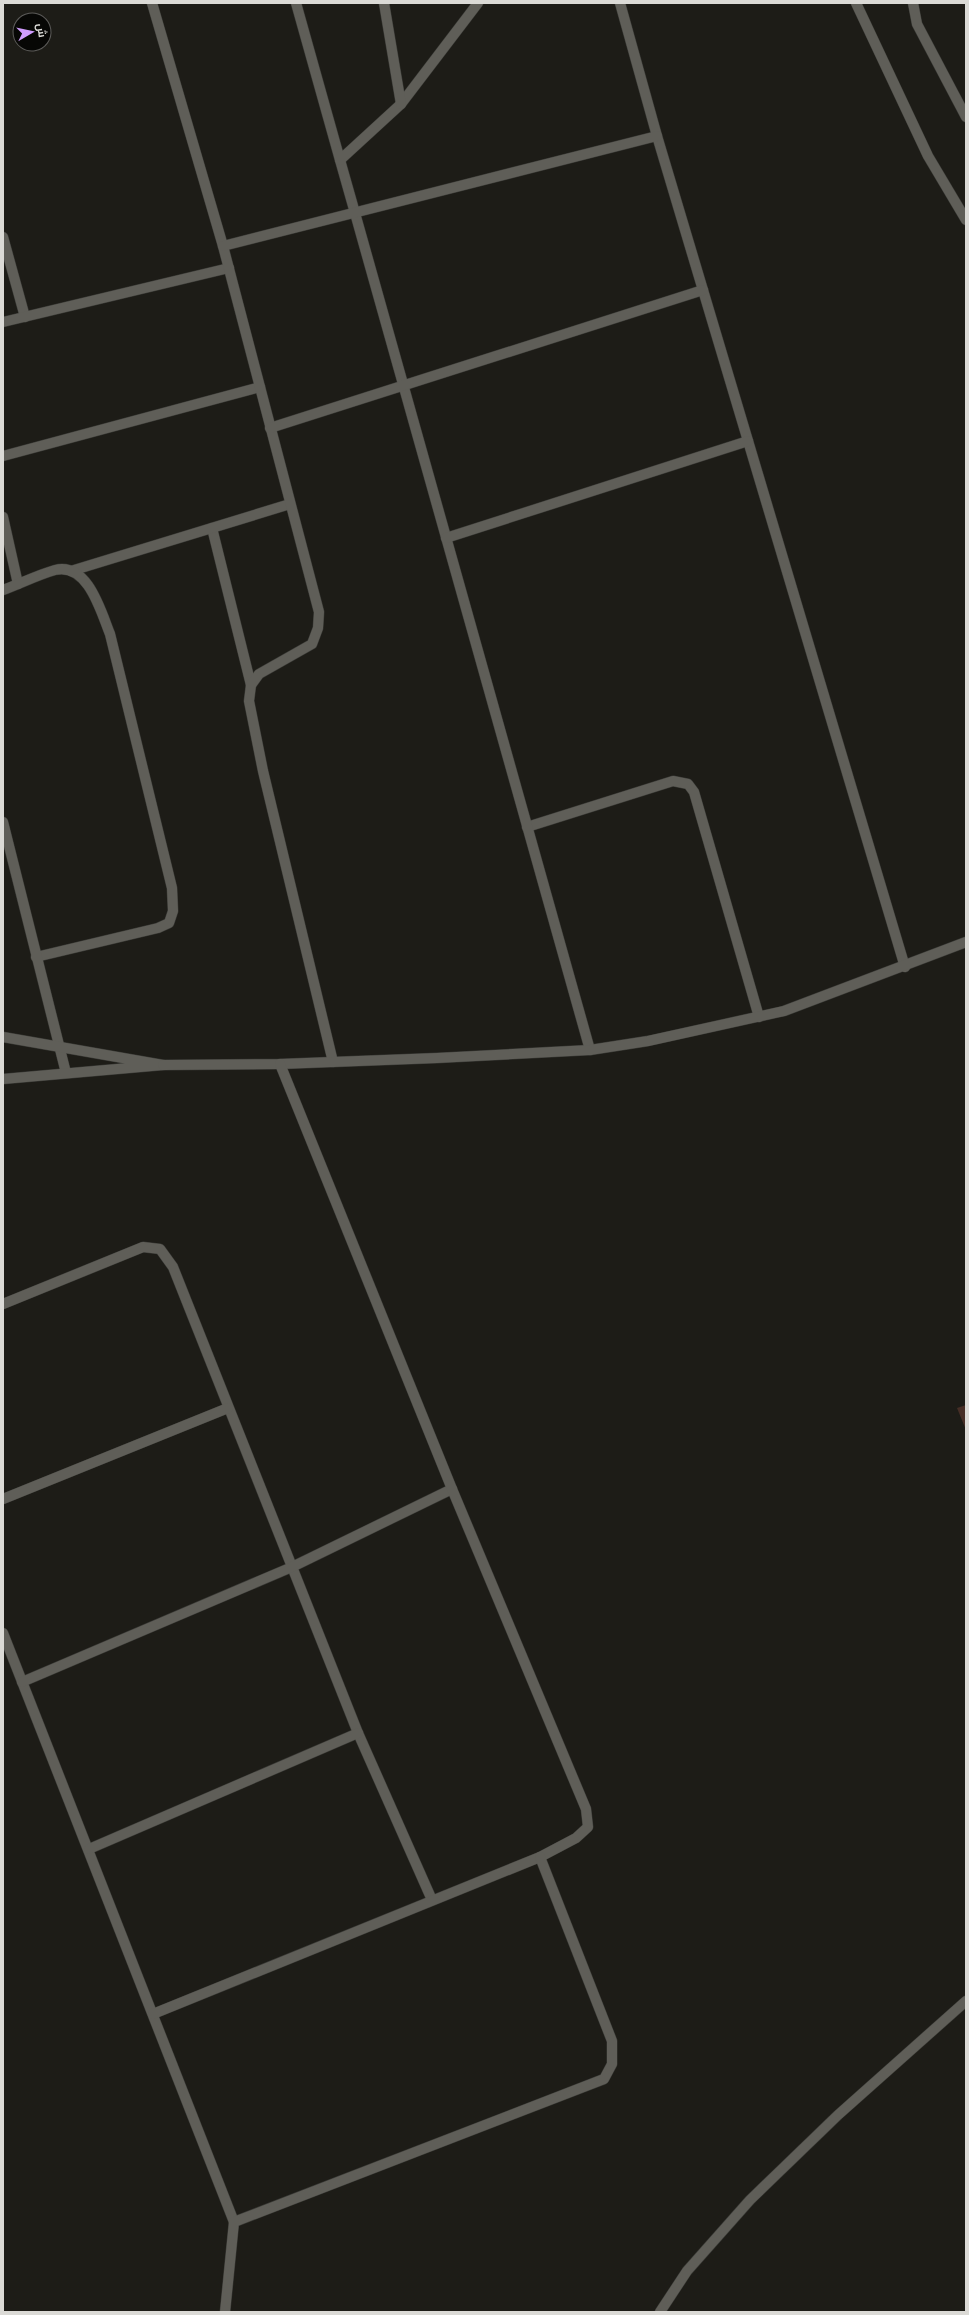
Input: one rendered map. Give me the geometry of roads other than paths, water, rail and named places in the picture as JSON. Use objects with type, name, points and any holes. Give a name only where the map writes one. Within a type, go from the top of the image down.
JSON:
[{"type":"street","points":[[152,3],[223,246],[319,612],[318,628],[312,644],[259,674],[251,685]]},
{"type":"street","points":[[296,3],[590,1050]]},
{"type":"street","points":[[384,3],[401,104]]},
{"type":"street","points":[[340,160],[401,104],[478,3]]},
{"type":"street","points":[[620,3],[657,136],[905,967]]},
{"type":"street","points":[[856,3],[928,156],[966,220]]},
{"type":"street","points":[[913,3],[916,24],[966,117]]},
{"type":"street","points":[[223,246],[657,136]]},
{"type":"street","points":[[3,237],[25,317]]},
{"type":"street","points":[[3,322],[229,268]]},
{"type":"street","points":[[270,428],[703,290]]},
{"type":"street","points":[[3,456],[260,387]]},
{"type":"street","points":[[446,538],[748,441]]},
{"type":"street","points":[[3,590],[56,570],[71,571],[290,504]]},
{"type":"street","points":[[3,517],[18,584]]},
{"type":"street","points":[[212,528],[251,685],[249,701],[263,771],[333,1062]]},
{"type":"street","points":[[36,957],[158,928],[169,923],[173,911],[172,888],[110,634],[97,600],[86,581],[71,571]]},
{"type":"street","points":[[527,827],[673,781],[688,784],[694,792],[759,1017]]},
{"type":"street","points":[[3,822],[58,1047],[66,1073]]},
{"type":"street","points":[[3,1079],[163,1065],[280,1064],[590,1050],[648,1041],[784,1011],[905,967],[966,942]]},
{"type":"street","points":[[3,1037],[163,1065]]},
{"type":"street","points":[[153,2014],[540,1857],[576,1838],[588,1827],[586,1810],[452,1489],[280,1064]]},
{"type":"street","points":[[3,1304],[143,1247],[160,1249],[173,1267],[358,1733],[432,1900]]},
{"type":"street","points":[[3,1499],[228,1408]]},
{"type":"street","points":[[22,1682],[292,1567],[452,1489]]},
{"type":"street","points":[[3,1633],[234,2222],[225,2312]]},
{"type":"street","points":[[89,1849],[358,1733]]},
{"type":"street","points":[[234,2222],[604,2079],[612,2064],[612,2041],[540,1857]]},
{"type":"street","points":[[660,2312],[687,2271],[750,2200],[838,2116],[966,2001]]}]
